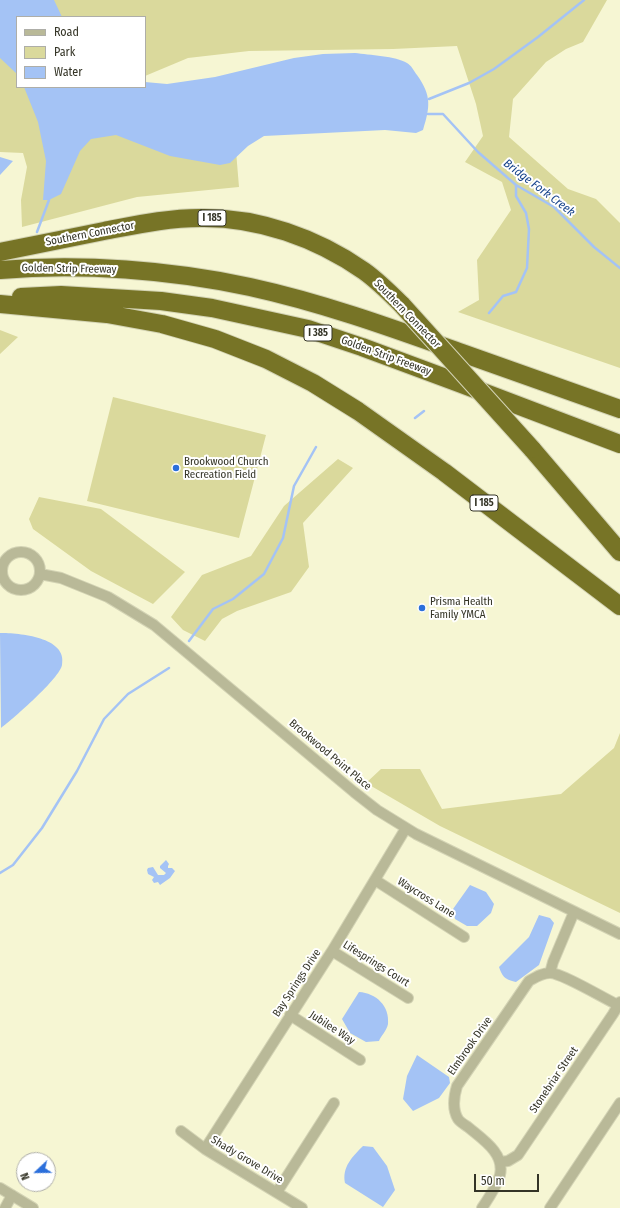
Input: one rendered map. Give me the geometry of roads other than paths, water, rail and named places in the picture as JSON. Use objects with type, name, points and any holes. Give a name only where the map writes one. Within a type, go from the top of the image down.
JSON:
[{"type":"highway","name":"Southern Connector","points":[[0,252],[169,220],[200,218],[230,219],[257,224],[281,230],[326,247],[365,271],[402,305],[532,449],[620,552]]},
{"type":"highway","name":"Golden Strip Freeway","points":[[0,270],[63,268],[144,272],[194,277],[249,287],[350,314],[620,409]]},
{"type":"highway","name":"Golden Strip Freeway","points":[[0,300],[61,295],[110,297],[161,301],[212,308],[267,319],[308,329],[362,347],[620,444]]},
{"type":"highway","name":"I 185","points":[[0,304],[107,314],[162,324],[215,339],[266,359],[314,383],[358,411],[444,472],[620,606]]},
{"type":"street","name":"Brookwood Point Place","points":[[40,574],[61,578],[108,597],[154,625],[354,792],[406,828],[463,858],[620,934]]},
{"type":"street","name":"Bay Springs Drive","points":[[206,1149],[332,951],[406,828]]},
{"type":"street","name":"Waycross Lane","points":[[375,880],[464,937]]},
{"type":"street","points":[[574,912],[552,962],[550,973],[561,976],[619,1004]]},
{"type":"street","name":"Lifesprings Court","points":[[332,951],[408,998]]},
{"type":"street","name":"Elmbrook Drive","points":[[500,1162],[496,1152],[458,1119],[454,1107],[454,1097],[457,1086],[529,981],[540,975],[550,973]]},
{"type":"street","name":"Stonebriar Street","points":[[500,1162],[508,1161],[518,1155],[619,1004]]},
{"type":"street","name":"Jubilee Way","points":[[290,1015],[360,1060]]},
{"type":"street","points":[[277,1192],[334,1103]]},
{"type":"street","points":[[550,1208],[620,1103]]},
{"type":"street","name":"Shady Grove Drive","points":[[181,1131],[206,1149],[302,1208]]},
{"type":"street","points":[[482,1208],[489,1198],[500,1175],[500,1162]]},
{"type":"street","points":[[0,1188],[33,1208]]},
{"type":"street","points":[[5,1208],[12,1195]]},
{"type":"water","points":[[0,0],[54,0],[62,16],[16,16],[16,73],[0,58]]},
{"type":"water","points":[[355,53],[382,56],[407,63],[422,82],[427,96],[428,108],[423,130],[416,133],[385,130],[264,136],[248,146],[230,163],[220,165],[170,156],[116,135],[91,139],[80,151],[61,194],[49,200],[43,200],[46,161],[38,122],[24,88],[146,88],[146,82],[167,84],[215,77],[294,58],[323,54]]},
{"type":"water","points":[[0,157],[13,161],[0,175]]},
{"type":"water","points":[[0,633],[19,634],[40,638],[58,648],[62,656],[62,665],[53,679],[25,708],[1,728]]},
{"type":"water","points":[[166,860],[169,864],[168,868],[172,868],[175,871],[170,878],[160,885],[158,882],[154,883],[152,880],[154,877],[148,874],[148,868],[153,867],[158,875],[164,875],[166,873],[160,868],[160,866]]},
{"type":"water","points":[[470,885],[486,892],[494,904],[491,913],[477,926],[467,926],[455,919],[453,909]]},
{"type":"water","points":[[539,915],[550,918],[554,923],[539,965],[516,982],[507,979],[503,976],[499,967],[529,937]]},
{"type":"water","points":[[359,992],[376,998],[381,1002],[387,1012],[388,1024],[379,1041],[366,1042],[350,1033],[342,1019]]},
{"type":"water","points":[[417,1055],[449,1077],[450,1083],[439,1098],[413,1111],[403,1099],[407,1076]]},
{"type":"water","points":[[363,1146],[373,1147],[387,1166],[395,1190],[383,1207],[345,1183],[344,1177],[346,1167]]},
{"type":"waterway","points":[[429,99],[469,83],[494,69],[538,37],[584,0]]},
{"type":"waterway","name":"Bridge Fork Creek","points":[[428,114],[443,114],[478,152],[516,185],[554,207],[594,247],[620,268]]},
{"type":"waterway","points":[[489,313],[503,296],[516,292],[527,268],[529,229],[526,213],[516,196],[516,185]]},
{"type":"waterway","points":[[37,232],[49,200]]},
{"type":"waterway","points":[[415,418],[424,411]]},
{"type":"waterway","points":[[189,641],[213,609],[233,599],[264,574],[283,538],[294,486],[316,447]]},
{"type":"waterway","points":[[0,873],[13,865],[42,828],[77,771],[104,719],[128,694],[169,668]]},
{"type":"place","name":"Brookwood Church Recreation Field","points":[[176,468]]},
{"type":"place","name":"Prisma Health Family YMCA","points":[[422,608]]}]
